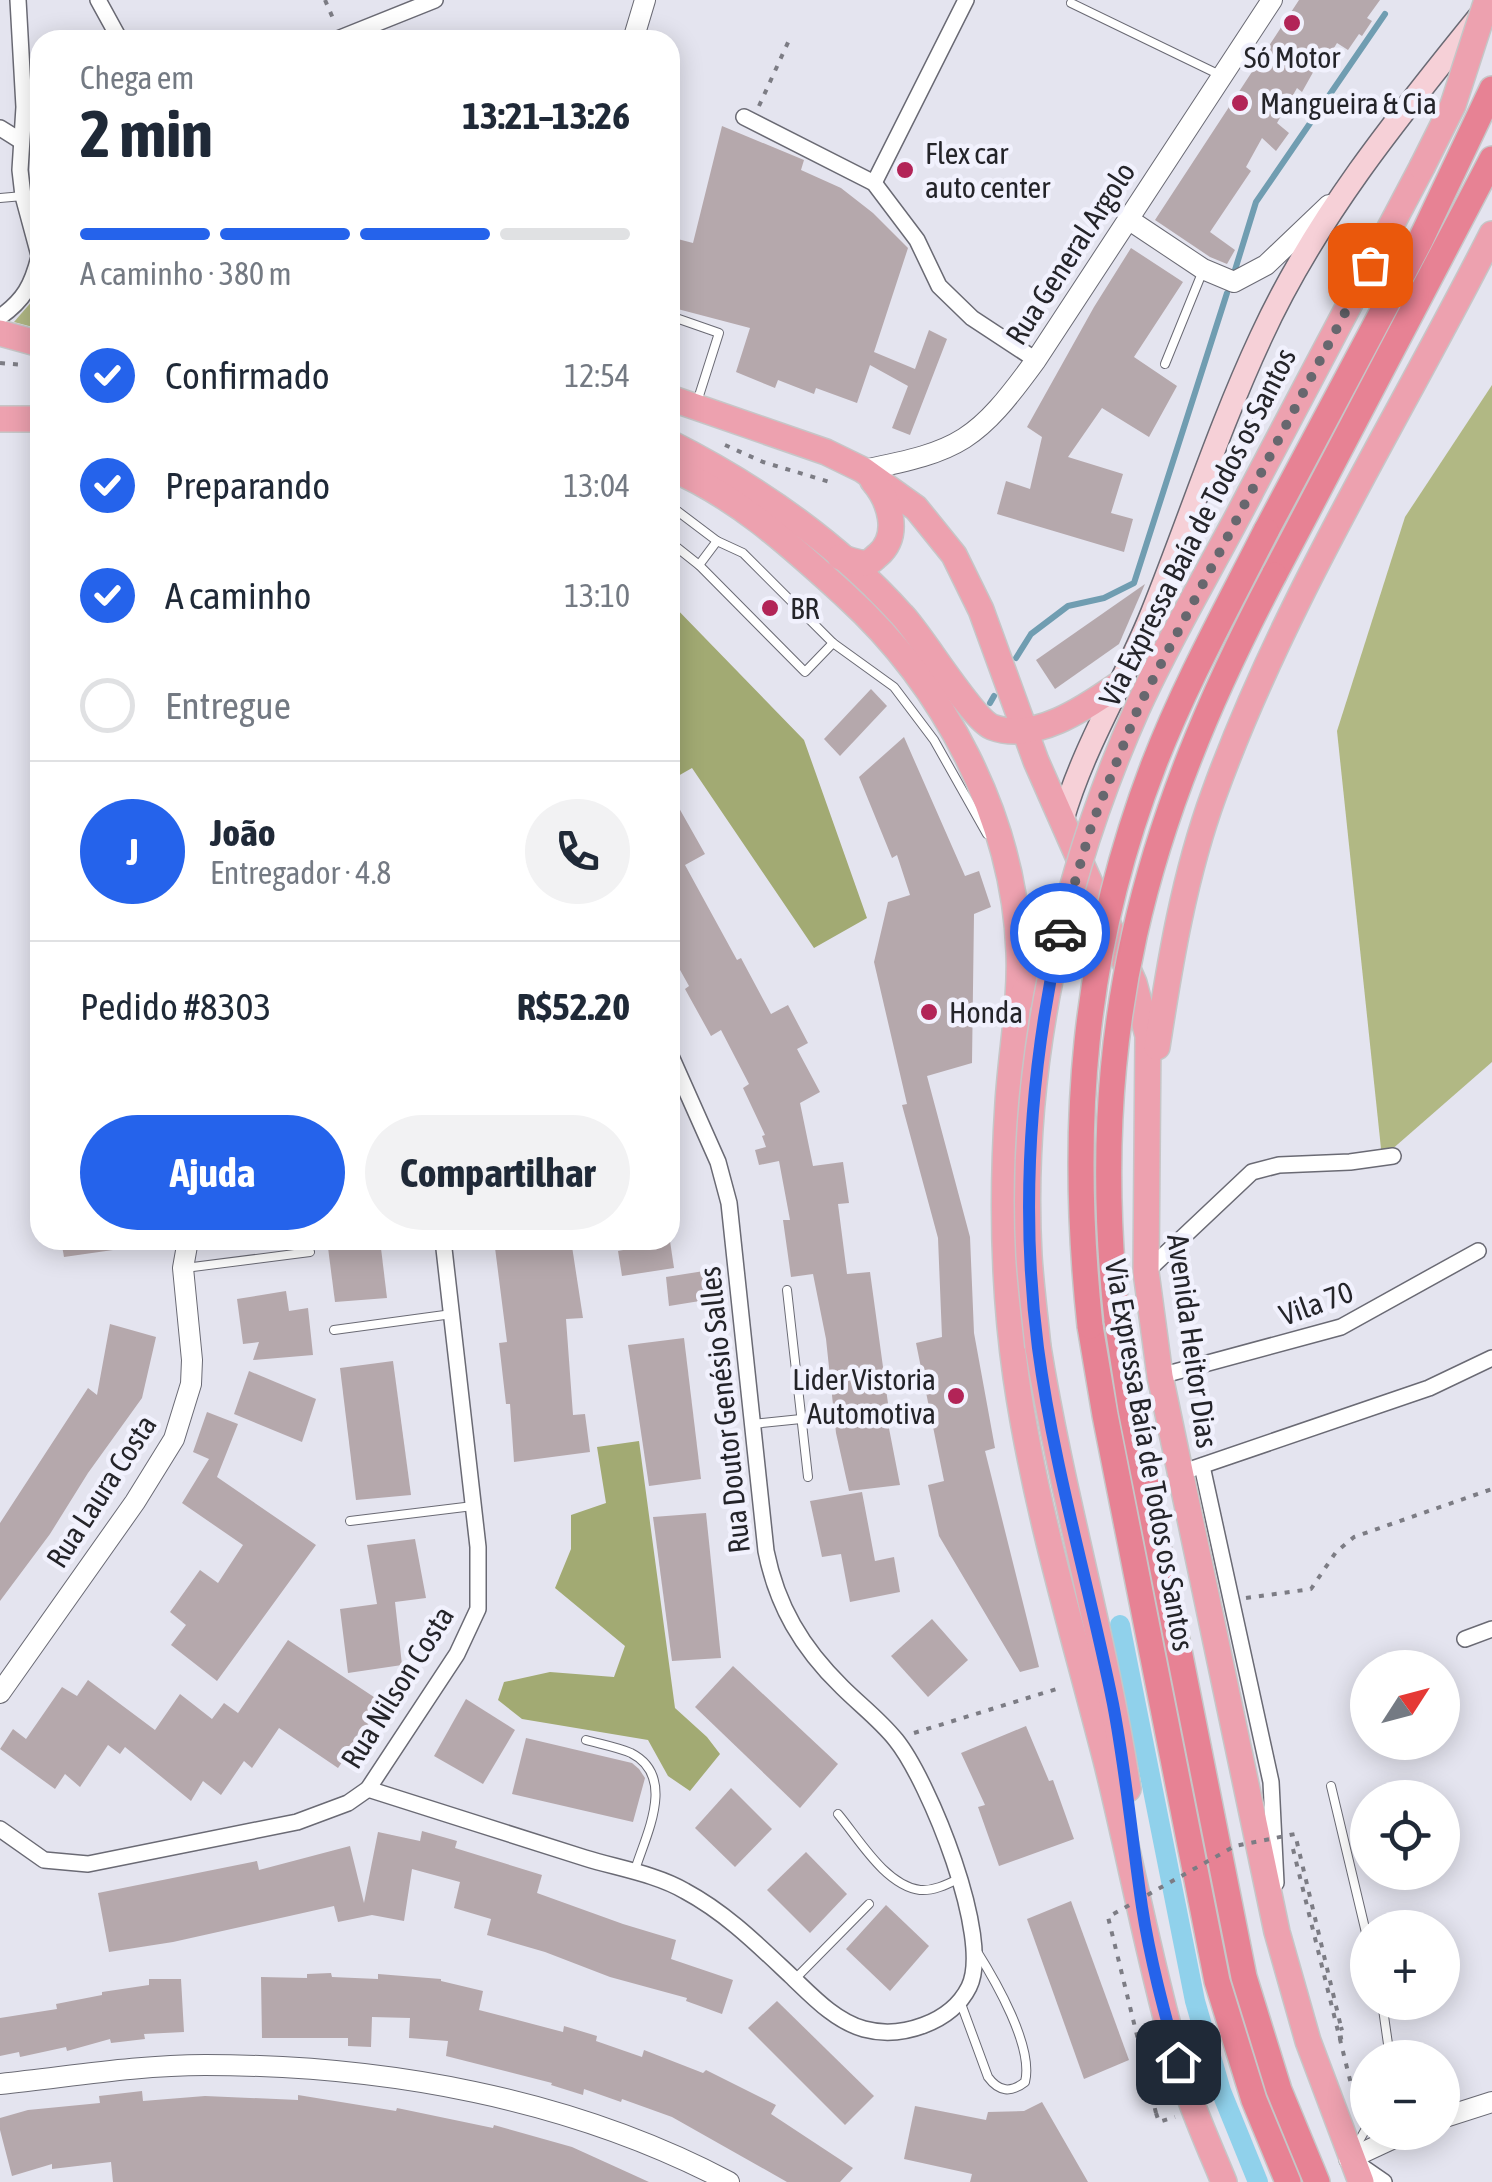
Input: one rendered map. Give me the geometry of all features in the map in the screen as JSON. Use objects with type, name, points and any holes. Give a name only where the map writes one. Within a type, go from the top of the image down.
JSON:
[{"type":"highway","name":"Via Expressa Baía de Todos os Santos","points":[[1288,2182],[1254,2100],[1217,1981],[1104,1415],[1081,1236],[1080,1110],[1102,934],[1124,851],[1154,765],[1190,678],[1439,203],[1492,89]]},
{"type":"highway","name":"Via Expressa Baía de Todos os Santos","points":[[1318,2182],[1279,2090],[1244,1977],[1185,1690],[1117,1320],[1108,1236],[1107,1176],[1114,1052],[1132,939],[1152,860],[1215,692],[1492,159]]},
{"type":"main road","name":"Via Expressa Baía de Todos os Santos","points":[[1142,1908],[1123,1758],[1060,1468],[1038,1347],[1029,1256],[1031,1123],[1038,1054],[1059,936],[1092,824],[1139,706],[1453,105],[1490,1]]},
{"type":"main road","points":[[1062,821],[1079,768],[1150,619],[1226,415],[1262,334],[1295,271],[1347,188],[1388,129],[1490,1]]},
{"type":"main road","points":[[1149,1098],[1189,875],[1223,770],[1266,666],[1492,234]]},
{"type":"main road","points":[[0,333],[30,353]]},
{"type":"main road","name":"Avenida Heitor Dias","points":[[680,401],[826,452],[863,470],[916,508],[954,555],[981,610],[1024,730],[1144,1012],[1149,1098],[1146,1272],[1160,1376],[1190,1469],[1277,1932],[1308,2041],[1355,2170]]},
{"type":"main road","points":[[0,419],[30,420]]},
{"type":"main road","points":[[680,449],[783,511],[840,556],[902,614],[988,726],[1014,732],[1024,730],[1077,711],[1118,685]]},
{"type":"main road","points":[[840,556],[871,562],[888,542],[892,519],[887,502],[863,470]]},
{"type":"main road","points":[[680,474],[772,530],[891,640],[918,674],[966,756],[1005,858],[1019,954],[1004,1182],[1008,1313],[1016,1377],[1042,1520],[1178,2062],[1224,2182]]},
{"type":"main road","points":[[1018,1005],[1032,976],[1050,954],[1068,944],[1087,941],[1120,951]]},
{"type":"street","points":[[18,0],[23,80],[21,142],[24,196],[30,221]]},
{"type":"street","points":[[98,0],[114,30]]},
{"type":"street","points":[[358,30],[434,0]]},
{"type":"street","points":[[636,30],[645,0]]},
{"type":"street","points":[[874,182],[966,0]]},
{"type":"street","name":"Rua General Argolo","points":[[863,470],[933,455],[967,438],[997,411],[1036,360],[1272,0]]},
{"type":"street","points":[[0,21],[18,36]]},
{"type":"street","points":[[748,119],[874,182],[917,240],[939,286],[956,304],[1036,360]]},
{"type":"street","points":[[0,128],[21,142]]},
{"type":"street","points":[[1128,219],[1226,281],[1243,280],[1286,248],[1347,188]]},
{"type":"street","points":[[0,317],[30,288]]},
{"type":"street","name":"Rua Doutor Genésio Salles","points":[[680,1076],[718,1162],[729,1202],[772,1582],[785,1614],[819,1664],[895,1739],[925,1788],[974,1928],[975,1970],[960,2001]]},
{"type":"street","points":[[1146,1272],[1252,1172],[1279,1165],[1393,1156]]},
{"type":"street","name":"Rua Laura Costa","points":[[0,1693],[135,1502],[174,1439],[191,1384],[183,1268],[186,1250]]},
{"type":"street","name":"Rua Nilson Costa","points":[[3,1833],[44,1860],[88,1864],[297,1822],[348,1803],[368,1789],[470,1632],[478,1609],[480,1580],[444,1250]]},
{"type":"street","name":"Vila 70","points":[[1160,1376],[1341,1327],[1478,1251]]},
{"type":"street","points":[[1277,1932],[1272,1795],[1231,1600],[1190,1469],[1429,1388],[1492,1358]]},
{"type":"street","points":[[1464,1638],[1492,1629]]},
{"type":"street","points":[[368,1789],[680,1887],[707,1903],[841,2019],[861,2028],[883,2032],[927,2024],[960,2001]]},
{"type":"street","points":[[0,2084],[201,2065],[271,2066],[389,2078],[591,2121],[652,2144],[729,2182]]},
{"type":"street","points":[[1460,2112],[1492,2102]]},
{"type":"street","points":[[1355,2170],[1382,2150]]},
{"type":"street","points":[[1355,2170],[1384,2182]]},
{"type":"lane","points":[[1071,3],[1222,76]]},
{"type":"lane","points":[[0,198],[24,196]]},
{"type":"lane","points":[[1165,364],[1203,268]]},
{"type":"lane","points":[[680,319],[719,333],[696,406]]},
{"type":"lane","points":[[680,518],[743,553],[833,643],[871,668],[914,710],[979,822],[1005,858]]},
{"type":"lane","points":[[699,565],[717,541]]},
{"type":"lane","points":[[680,550],[805,672],[833,643]]},
{"type":"lane","points":[[183,1268],[310,1252]]},
{"type":"lane","points":[[787,1290],[808,1478]]},
{"type":"lane","points":[[334,1330],[452,1314]]},
{"type":"lane","points":[[753,1424],[801,1419]]},
{"type":"lane","points":[[350,1521],[473,1506]]},
{"type":"lane","points":[[586,1740],[628,1752],[654,1774],[655,1806],[634,1873]]},
{"type":"lane","points":[[1331,1786],[1361,1910]]},
{"type":"lane","points":[[838,1814],[888,1873],[906,1886],[923,1890],[958,1879]]},
{"type":"lane","points":[[795,1980],[869,1904]]},
{"type":"lane","points":[[960,2001],[988,2077],[995,2086],[1006,2090],[1025,2082],[1027,2062],[1004,1998],[976,1950]]},
{"type":"path","points":[[324,0],[335,30]]},
{"type":"path","points":[[748,119],[790,38]]},
{"type":"path","points":[[0,363],[30,356]]},
{"type":"path","points":[[1231,1600],[1311,1589],[1336,1552],[1354,1537],[1492,1489]]},
{"type":"path","points":[[895,1739],[1084,1680]]},
{"type":"path","points":[[1156,2113],[1108,1917],[1235,1846],[1295,1834],[1342,2027],[1344,2037],[1338,2038]]},
{"type":"green space","points":[[30,304],[30,326],[14,322]]},
{"type":"green space","points":[[1492,385],[1492,1062],[1382,1158],[1337,731],[1405,517]]},
{"type":"green space","points":[[680,612],[804,740],[867,918],[814,948],[692,768],[680,775]]},
{"type":"green space","points":[[639,1441],[675,1708],[720,1754],[690,1791],[668,1776],[648,1740],[522,1719],[498,1700],[504,1682],[550,1672],[614,1677],[625,1646],[555,1588],[571,1549],[571,1515],[606,1503],[597,1447]]},
{"type":"building","points":[[1299,0],[1380,0],[1367,18],[1372,21],[1362,36],[1359,34],[1348,50],[1337,43],[1326,61],[1321,58],[1302,92],[1297,88],[1277,123],[1289,133],[1276,151],[1262,138],[1246,167],[1251,171],[1210,232],[1235,250],[1227,264],[1155,220]]},
{"type":"building","points":[[722,126],[804,160],[801,170],[841,188],[873,213],[908,248],[874,352],[915,369],[929,330],[947,339],[910,435],[892,428],[908,386],[870,365],[857,403],[816,388],[814,394],[778,380],[775,388],[736,372],[750,328],[680,310],[680,240],[693,243]]},
{"type":"building","points":[[1131,248],[1183,282],[1134,357],[1177,386],[1149,437],[1102,408],[1068,457],[1123,474],[1111,513],[1133,519],[1124,552],[997,514],[1006,481],[1030,489],[1042,437],[1027,427]]},
{"type":"building","points":[[1145,584],[1119,644],[1055,689],[1036,660]]},
{"type":"building","points":[[871,689],[887,706],[840,756],[824,739]]},
{"type":"building","points":[[904,737],[965,876],[979,871],[991,907],[974,914],[972,1063],[927,1076],[970,1237],[974,1333],[995,1448],[985,1451],[1039,1667],[1020,1672],[939,1536],[928,1485],[944,1481],[916,1343],[942,1337],[938,1238],[902,1105],[907,1104],[874,962],[888,902],[910,895],[897,855],[892,858],[859,777]]},
{"type":"building","points":[[680,810],[705,854],[685,865],[737,960],[741,958],[771,1014],[788,1005],[808,1043],[797,1049],[820,1092],[800,1103],[813,1166],[843,1162],[849,1203],[838,1204],[847,1274],[870,1272],[887,1418],[900,1485],[849,1491],[836,1433],[826,1339],[813,1274],[791,1277],[783,1220],[790,1220],[779,1161],[759,1165],[755,1150],[766,1147],[762,1136],[765,1135],[743,1088],[749,1084],[721,1030],[711,1036],[685,989],[689,986],[680,970]]},
{"type":"building","points":[[63,1250],[113,1250],[64,1257]]},
{"type":"building","points":[[328,1250],[381,1250],[387,1298],[335,1302]]},
{"type":"building","points":[[495,1250],[573,1250],[583,1318],[566,1319],[573,1415],[585,1414],[590,1452],[514,1462],[510,1404],[506,1404],[499,1343],[507,1342]]},
{"type":"building","points":[[671,1250],[674,1268],[622,1276],[618,1251]]},
{"type":"building","points":[[704,1271],[706,1300],[669,1306],[666,1277]]},
{"type":"building","points":[[286,1291],[289,1311],[308,1308],[313,1355],[253,1360],[259,1342],[243,1344],[237,1299]]},
{"type":"building","points":[[110,1324],[156,1337],[142,1398],[0,1601],[0,1523],[88,1388],[97,1395]]},
{"type":"building","points":[[684,1338],[701,1479],[649,1486],[628,1345]]},
{"type":"building","points":[[393,1361],[411,1495],[356,1500],[340,1368]]},
{"type":"building","points":[[249,1371],[316,1399],[302,1442],[234,1414]]},
{"type":"building","points":[[207,1412],[238,1424],[217,1477],[316,1545],[217,1681],[171,1645],[186,1625],[170,1612],[200,1570],[218,1583],[243,1545],[182,1503],[209,1459],[193,1452]]},
{"type":"building","points":[[862,1492],[875,1561],[894,1557],[900,1592],[850,1602],[841,1554],[822,1557],[810,1501]]},
{"type":"building","points":[[706,1513],[721,1658],[672,1661],[653,1517]]},
{"type":"building","points":[[415,1539],[426,1598],[395,1602],[402,1665],[348,1673],[340,1609],[377,1604],[367,1545]]},
{"type":"building","points":[[932,1619],[968,1660],[928,1697],[891,1656]]},
{"type":"building","points":[[288,1640],[383,1703],[338,1768],[279,1728],[252,1768],[244,1761],[221,1795],[203,1781],[191,1801],[125,1747],[120,1754],[108,1745],[80,1787],[65,1774],[55,1789],[0,1749],[13,1729],[26,1739],[62,1687],[77,1696],[88,1680],[155,1730],[180,1694],[212,1719],[224,1703],[238,1713]]},
{"type":"building","points":[[733,1666],[838,1764],[800,1808],[695,1707]]},
{"type":"building","points":[[466,1699],[515,1730],[483,1784],[434,1756]]},
{"type":"building","points":[[1026,1726],[1049,1781],[1053,1780],[1074,1839],[999,1866],[978,1807],[985,1805],[961,1753]]},
{"type":"building","points":[[526,1738],[632,1763],[645,1778],[633,1822],[512,1794]]},
{"type":"building","points":[[731,1788],[772,1829],[735,1867],[695,1828]]},
{"type":"building","points":[[422,1831],[457,1841],[455,1848],[542,1875],[537,1893],[676,1940],[671,1959],[733,1980],[722,2014],[686,2001],[687,1998],[610,1977],[487,1935],[491,1919],[454,1908],[460,1882],[412,1869],[404,1921],[372,1915],[338,1922],[334,1906],[173,1942],[109,1952],[98,1893],[257,1861],[259,1870],[350,1846],[364,1903],[378,1832],[420,1841]]},
{"type":"building","points":[[806,1852],[847,1894],[810,1933],[767,1890]]},
{"type":"building","points":[[1071,1901],[1129,2060],[1084,2079],[1027,1919]]},
{"type":"building","points":[[886,1905],[929,1946],[890,1991],[846,1949]]},
{"type":"building","points":[[331,1973],[332,1977],[378,1979],[378,1974],[441,1979],[483,1991],[479,2010],[563,2032],[564,2026],[642,2057],[644,2050],[703,2073],[706,2070],[776,2105],[771,2114],[853,2168],[840,2182],[787,2182],[672,2117],[622,2099],[621,2102],[584,2089],[583,2095],[552,2083],[446,2056],[448,2041],[409,2038],[410,2018],[372,2017],[371,2047],[348,2046],[348,2038],[262,2038],[261,1977],[307,1978],[307,1974]]},
{"type":"building","points":[[149,1979],[181,1979],[184,2032],[144,2034],[145,2039],[111,2043],[110,2039],[67,2051],[66,2047],[20,2057],[19,2052],[0,2056],[0,2018],[57,2009],[56,2004],[102,1992],[149,1985]]},
{"type":"building","points":[[777,2001],[874,2096],[845,2125],[748,2028]]},
{"type":"building","points":[[142,2091],[143,2101],[205,2096],[298,2100],[298,2095],[396,2111],[397,2108],[493,2128],[494,2125],[572,2147],[649,2182],[113,2182],[111,2162],[52,2169],[52,2164],[12,2176],[0,2118],[28,2110],[100,2103],[99,2096]]},
{"type":"building","points":[[1042,2102],[1088,2182],[970,2182],[972,2174],[904,2159],[915,2106],[986,2120],[988,2112],[1024,2111]]},
{"type":"waterway","points":[[1235,270],[1256,202],[1385,14]]},
{"type":"waterway","points":[[1016,658],[1031,634],[1068,606],[1104,598],[1134,583],[1227,293]]},
{"type":"waterway","points":[[990,703],[994,696]]},
{"type":"waterway","points":[[1120,1625],[1195,2001],[1221,2091],[1258,2182]]},
{"type":"way so far","points":[[1060,933],[1092,824],[1139,706],[1370,265]]},
{"type":"place","name":"Só Motor","points":[[1292,23]]},
{"type":"place","name":"Mangueira & Cia","points":[[1240,103]]},
{"type":"place","name":"Flex car auto center","points":[[905,170]]},
{"type":"place","name":"BR","points":[[770,608]]},
{"type":"place","name":"Honda","points":[[929,1012]]},
{"type":"place","name":"Lider Vistoria Automotiva","points":[[956,1396]]},
{"type":"route","points":[[1060,933],[1038,1054],[1031,1123],[1029,1256],[1038,1347],[1123,1758],[1142,1908],[1178,2062]]}]
